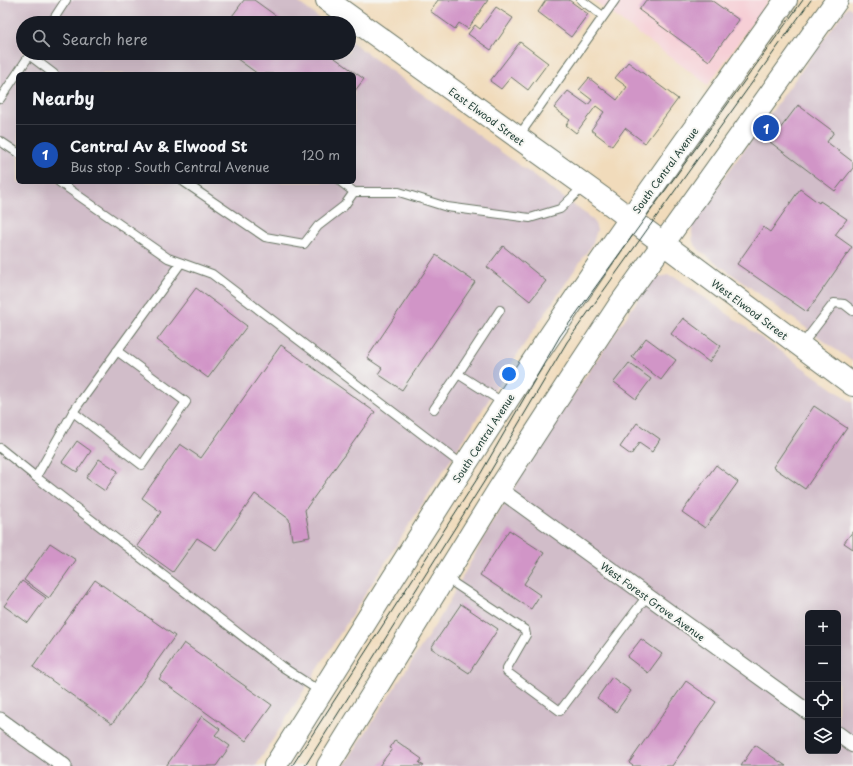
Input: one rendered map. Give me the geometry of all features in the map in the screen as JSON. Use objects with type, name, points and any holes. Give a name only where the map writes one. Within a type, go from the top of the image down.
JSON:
[{"type":"main road","name":"East Elwood Street","points":[[326,0],[348,16]]},
{"type":"main road","name":"South Central Avenue","points":[[275,766],[504,404],[630,219],[786,0]]},
{"type":"main road","points":[[328,766],[499,489],[577,369],[655,238],[837,0]]},
{"type":"main road","name":"East Elwood Street","points":[[356,22],[655,238]]},
{"type":"main road","name":"West Elwood Street","points":[[655,238],[853,385]]},
{"type":"street","name":"West Forest Grove Avenue","points":[[499,489],[805,710]]},
{"type":"street","points":[[0,720],[64,766]]},
{"type":"street","points":[[841,736],[853,745]]},
{"type":"lane","points":[[56,16],[66,0]]},
{"type":"lane","points":[[581,0],[603,16]]},
{"type":"lane","points":[[517,138],[615,0]]},
{"type":"lane","points":[[18,72],[26,60]]},
{"type":"lane","points":[[37,60],[52,72]]},
{"type":"lane","points":[[0,99],[16,75]]},
{"type":"lane","points":[[0,141],[16,152]]},
{"type":"lane","points":[[62,184],[168,258],[212,274],[464,467]]},
{"type":"lane","points":[[187,184],[264,237],[304,244],[318,226],[344,206],[354,192]]},
{"type":"lane","points":[[344,184],[354,192],[399,192],[447,207],[530,218],[560,209],[585,186]]},
{"type":"lane","points":[[36,478],[73,412],[181,263]]},
{"type":"lane","points":[[801,347],[834,303],[844,304],[853,311]]},
{"type":"lane","points":[[434,409],[500,310]]},
{"type":"lane","points":[[73,412],[142,465],[186,402],[118,351]]},
{"type":"lane","points":[[458,374],[504,404]]},
{"type":"lane","points":[[0,448],[36,478],[281,666],[321,692]]},
{"type":"lane","points":[[445,577],[525,630],[526,635],[507,668],[507,672],[560,711],[646,596]]},
{"type":"shaded area","points":[[0,0],[295,0],[317,16],[16,16],[16,60],[356,60],[356,45],[594,221],[597,230],[593,243],[519,352],[256,766],[0,766]]},
{"type":"shaded area","points":[[593,0],[769,0],[708,85]]},
{"type":"shaded area","points":[[848,6],[853,10],[853,362],[700,251],[693,242],[692,233],[692,222]]},
{"type":"shaded area","points":[[668,275],[677,278],[853,403],[853,766],[344,766],[441,616],[486,534],[553,424],[646,288],[656,278]]},
{"type":"building","points":[[244,0],[254,0],[276,16],[232,16]]},
{"type":"building","points":[[438,0],[488,0],[468,29],[459,23],[455,29],[430,11]]},
{"type":"building","points":[[546,0],[569,0],[588,14],[571,37],[538,12]]},
{"type":"building","points":[[646,0],[711,0],[739,20],[709,61],[639,10]]},
{"type":"building","points":[[496,7],[513,18],[491,50],[468,34],[475,25],[480,29]]},
{"type":"building","points":[[520,42],[548,63],[528,90],[511,77],[501,89],[490,81]]},
{"type":"building","points":[[239,60],[338,60],[354,72],[255,72]]},
{"type":"building","points":[[628,62],[678,99],[645,143],[625,128],[612,146],[591,130],[604,112],[596,106],[576,133],[566,125],[570,120],[554,108],[568,91],[588,105],[592,100],[579,90],[589,78],[617,100],[627,87],[615,78]]},
{"type":"building","points":[[356,73],[364,79],[356,89]]},
{"type":"building","points":[[798,105],[834,132],[827,142],[853,162],[853,168],[835,191],[770,142]]},
{"type":"building","points":[[800,189],[819,203],[820,201],[847,219],[835,235],[852,247],[807,312],[737,264],[763,227],[770,232]]},
{"type":"building","points":[[503,246],[546,281],[530,301],[487,267]]},
{"type":"building","points":[[436,255],[475,282],[402,390],[378,374],[382,368],[367,358]]},
{"type":"building","points":[[196,288],[247,326],[208,378],[157,340]]},
{"type":"building","points":[[683,318],[721,346],[709,362],[671,334]]},
{"type":"building","points":[[646,338],[676,360],[661,380],[632,357]]},
{"type":"building","points":[[281,345],[375,412],[305,510],[310,537],[292,540],[289,519],[255,494],[216,550],[197,538],[173,572],[137,546],[161,512],[142,498],[180,444],[201,458]]},
{"type":"building","points":[[629,363],[651,379],[636,399],[614,382]]},
{"type":"building","points":[[814,406],[847,428],[805,489],[773,467]]},
{"type":"building","points":[[637,423],[660,439],[652,452],[639,443],[631,455],[620,447]]},
{"type":"building","points":[[77,441],[91,451],[77,472],[62,462]]},
{"type":"building","points":[[99,459],[118,471],[105,491],[86,478]]},
{"type":"building","points":[[716,465],[738,482],[705,528],[682,512]]},
{"type":"building","points":[[509,530],[544,553],[524,584],[540,595],[531,609],[480,575]]},
{"type":"building","points":[[853,531],[853,549],[844,543]]},
{"type":"building","points":[[50,543],[76,560],[49,598],[24,580]]},
{"type":"building","points":[[95,580],[175,636],[112,724],[33,667]]},
{"type":"building","points":[[22,581],[46,598],[28,623],[4,606]]},
{"type":"building","points":[[461,604],[498,629],[469,673],[431,648]]},
{"type":"building","points":[[641,639],[662,654],[648,673],[627,657]]},
{"type":"building","points":[[184,643],[272,705],[246,741],[159,679]]},
{"type":"building","points":[[612,677],[631,691],[616,712],[597,698]]},
{"type":"building","points":[[686,681],[716,702],[672,766],[633,766],[629,763]]},
{"type":"building","points":[[202,716],[220,729],[215,735],[230,746],[216,766],[166,766]]},
{"type":"building","points":[[395,740],[422,759],[419,763],[424,766],[379,766],[392,749],[390,748]]},
{"type":"building","points":[[755,745],[786,766],[741,766]]},
{"type":"tram line","points":[[292,766],[481,473],[560,336],[803,0]]},
{"type":"tram line","points":[[305,766],[487,477],[567,342],[811,0]]},
{"type":"place","name":"Central Av & Elwood St","points":[[766,128]]}]
